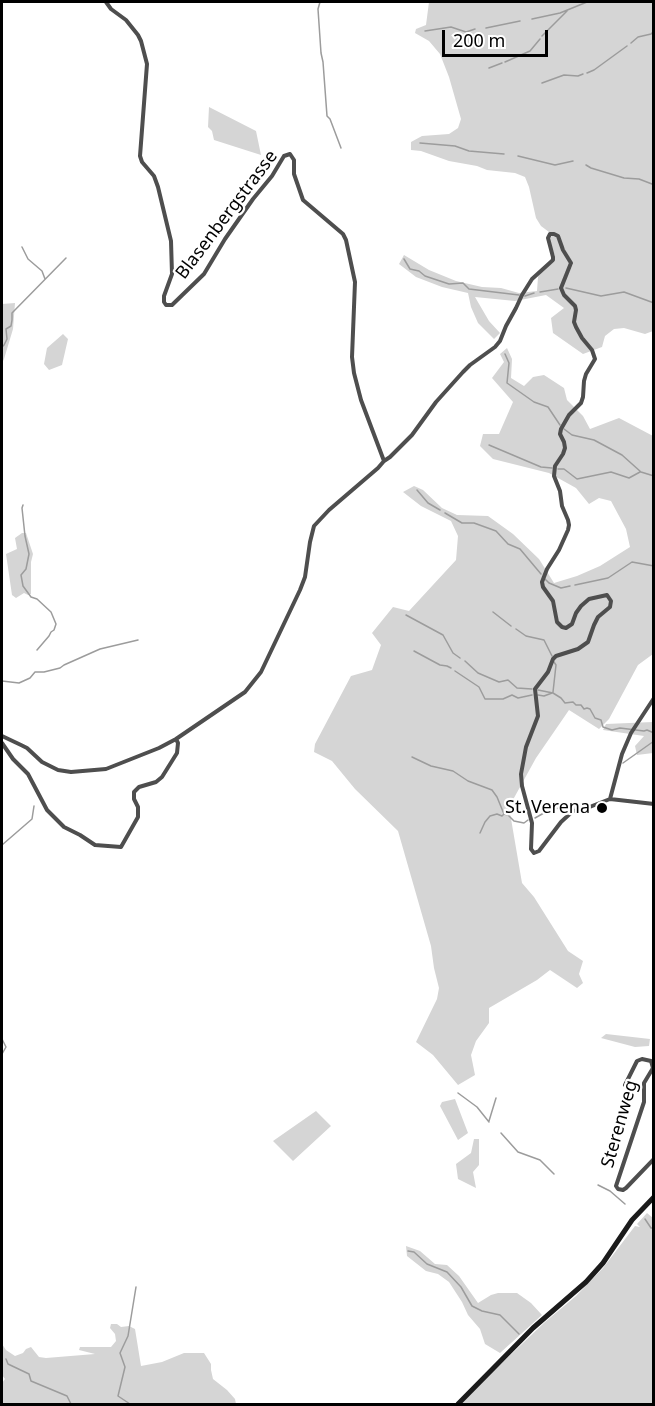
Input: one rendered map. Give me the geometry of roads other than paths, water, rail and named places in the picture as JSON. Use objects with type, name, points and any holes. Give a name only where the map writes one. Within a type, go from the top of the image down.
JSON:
[{"type":"main road","points":[[458,1404],[523,1338],[586,1282],[603,1263],[632,1220],[654,1197]]},
{"type":"street","name":"Blasenbergstrasse","points":[[105,2],[134,28],[141,41],[147,64],[140,156],[142,162],[154,176],[171,241],[172,274],[164,302],[169,306],[172,305],[204,274],[253,199],[272,176],[284,156],[290,154],[294,160],[294,174],[303,200],[343,234],[346,240],[355,282],[352,357],[354,373],[361,400],[384,461]]},
{"type":"street","points":[[2,736],[27,748],[42,762],[58,770],[71,772],[106,768],[151,752],[176,739],[245,692],[261,672],[300,590],[305,577],[314,526],[390,457],[412,435],[436,402],[463,372],[500,341],[532,279],[553,261],[548,238],[550,234],[554,234],[558,236],[571,263],[561,288],[564,295],[575,306],[574,322],[582,338],[592,350],[595,359],[586,374],[581,403],[569,415],[561,429],[560,434],[565,448],[555,466],[554,476],[569,525],[542,582],[553,601],[557,622],[562,627],[566,628],[572,624],[576,613],[589,599],[607,596],[611,601],[610,607],[598,617],[588,642],[578,649],[556,656],[548,672],[535,689],[538,716],[526,747],[522,774],[522,786],[532,823],[530,847],[534,853],[540,851],[561,822],[573,811],[610,799],[654,804]]},
{"type":"street","points":[[610,799],[618,764],[631,733],[654,698]]},
{"type":"street","points":[[2,743],[13,759],[28,774],[47,810],[64,827],[95,845],[121,847],[138,817],[134,792],[139,787],[156,782],[162,777],[177,753],[176,739]]},
{"type":"street","name":"Sterenweg","points":[[625,1085],[637,1061],[642,1059],[651,1061],[653,1068],[644,1083],[644,1102],[616,1186],[618,1189],[626,1188],[654,1159]]},
{"type":"waterway","points":[[320,2],[318,9],[327,116],[341,148]]},
{"type":"waterway","points":[[532,19],[560,13],[587,2]]},
{"type":"waterway","points":[[542,36],[567,11]]},
{"type":"waterway","points":[[486,28],[520,21]]},
{"type":"waterway","points":[[425,31],[451,27],[466,32],[475,29]]},
{"type":"waterway","points":[[631,43],[638,37],[654,31]]},
{"type":"waterway","points":[[505,62],[530,51],[540,39]]},
{"type":"waterway","points":[[587,73],[627,46]]},
{"type":"waterway","points":[[489,68],[502,63]]},
{"type":"waterway","points":[[542,83],[564,75],[583,74]]},
{"type":"waterway","points":[[420,143],[504,154]]},
{"type":"waterway","points":[[518,156],[555,165],[573,161]]},
{"type":"waterway","points":[[586,165],[624,178],[639,179],[652,184]]},
{"type":"waterway","points":[[22,247],[28,259],[42,271],[45,279]]},
{"type":"waterway","points":[[2,347],[7,339],[6,329],[11,326],[12,313],[66,258]]},
{"type":"waterway","points":[[404,259],[410,269],[449,284],[463,283],[469,289],[519,295]]},
{"type":"waterway","points":[[566,288],[601,296],[624,292],[654,303]]},
{"type":"waterway","points":[[540,292],[558,289]]},
{"type":"waterway","points":[[525,296],[534,293]]},
{"type":"waterway","points":[[505,354],[509,363],[507,383],[534,402],[548,407],[560,425]]},
{"type":"waterway","points":[[564,429],[572,435],[594,440],[622,455],[641,472],[654,476]]},
{"type":"waterway","points":[[489,445],[541,467],[552,468]]},
{"type":"waterway","points":[[558,469],[564,469],[577,479],[611,472],[629,478],[640,472]]},
{"type":"waterway","points":[[417,490],[428,503],[440,510]]},
{"type":"waterway","points":[[23,505],[29,554],[26,569],[21,575],[23,586],[31,597],[37,599],[51,612],[56,624],[54,630],[37,650]]},
{"type":"waterway","points":[[445,513],[462,523],[474,523],[496,531],[508,544],[520,549],[541,574]]},
{"type":"waterway","points":[[575,585],[608,578],[632,562],[654,566]]},
{"type":"waterway","points":[[545,579],[561,588],[570,586]]},
{"type":"waterway","points":[[493,612],[511,626]]},
{"type":"waterway","points":[[406,615],[443,635],[453,653],[460,658]]},
{"type":"waterway","points":[[516,629],[526,636],[544,640],[552,656]]},
{"type":"waterway","points":[[2,681],[19,683],[30,678],[35,672],[60,668],[100,649],[138,640]]},
{"type":"waterway","points":[[414,651],[440,665],[451,668]]},
{"type":"waterway","points":[[465,661],[478,673],[499,682],[508,680],[517,688],[532,689]]},
{"type":"waterway","points":[[553,692],[556,665],[554,662]]},
{"type":"waterway","points":[[455,671],[479,687],[485,699],[503,699],[512,695],[518,698],[532,695]]},
{"type":"waterway","points":[[538,690],[553,693],[565,703],[573,702],[584,709],[590,709],[595,718],[601,720],[603,727],[612,730],[620,728],[647,730],[654,733]]},
{"type":"waterway","points":[[538,695],[544,696],[552,693]]},
{"type":"waterway","points":[[623,763],[654,741]]},
{"type":"waterway","points":[[412,757],[431,766],[453,771],[468,781],[492,790],[504,814],[514,821],[524,823],[528,820]]},
{"type":"waterway","points":[[2,845],[32,819],[34,806]]},
{"type":"waterway","points":[[535,818],[551,809],[581,806]]},
{"type":"waterway","points":[[480,833],[490,816],[504,814]]},
{"type":"waterway","points":[[2,1039],[6,1047],[2,1054]]},
{"type":"waterway","points":[[458,1093],[477,1107],[489,1122]]},
{"type":"waterway","points":[[489,1121],[496,1098]]},
{"type":"waterway","points":[[501,1133],[518,1152],[540,1160],[554,1174]]},
{"type":"waterway","points":[[598,1185],[610,1191],[625,1204]]},
{"type":"waterway","points":[[645,1219],[651,1228],[654,1228]]},
{"type":"waterway","points":[[408,1251],[414,1252],[427,1264],[447,1272],[461,1287],[472,1306],[500,1315],[519,1334]]},
{"type":"waterway","points":[[130,1404],[118,1396],[125,1367],[120,1353],[128,1336],[136,1287]]},
{"type":"waterway","points":[[6,1359],[8,1364],[29,1374],[31,1381],[67,1396],[71,1404]]},
{"type":"place","name":"St. Verena","points":[[602,808]]}]
